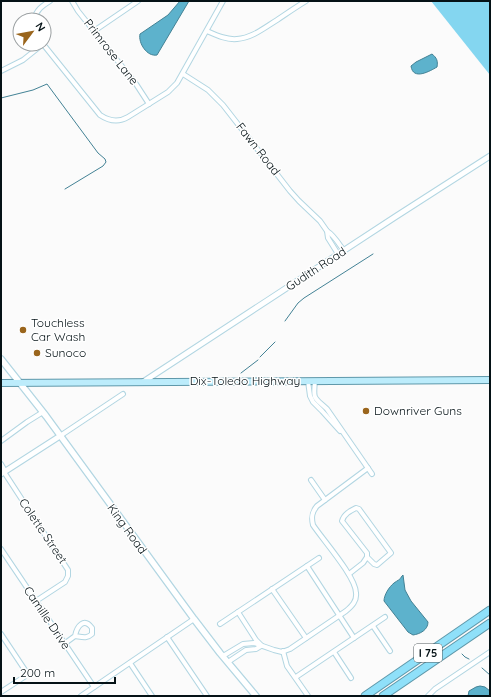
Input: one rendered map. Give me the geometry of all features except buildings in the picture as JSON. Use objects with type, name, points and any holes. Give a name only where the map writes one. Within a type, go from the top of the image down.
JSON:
[{"type":"highway","name":"I 75","points":[[365,696],[490,610]]},
{"type":"highway","name":"I 75","points":[[382,696],[490,623]]},
{"type":"main road","name":"King Road","points":[[1,359],[43,412],[194,619],[256,696]]},
{"type":"main road","name":"Dix-Toledo Highway","points":[[1,383],[490,380]]},
{"type":"street","points":[[37,12],[42,6],[50,1]]},
{"type":"street","name":"Primrose Lane","points":[[72,1],[136,84],[149,104]]},
{"type":"street","points":[[94,31],[138,1]]},
{"type":"street","points":[[49,52],[100,115],[109,120],[118,121],[125,119],[172,88],[180,80],[224,1]]},
{"type":"street","points":[[207,31],[228,38],[238,39],[246,37],[258,32],[306,1]]},
{"type":"street","points":[[1,71],[23,60],[33,52]]},
{"type":"street","name":"Fawn Road","points":[[183,74],[208,90],[223,105],[290,192],[316,216],[344,251]]},
{"type":"street","name":"Gudith Road","points":[[143,382],[490,156]]},
{"type":"street","name":"Fawn Road","points":[[327,231],[328,238],[338,254]]},
{"type":"street","points":[[308,381],[310,396],[313,402],[324,409]]},
{"type":"street","points":[[315,381],[315,398],[372,474]]},
{"type":"street","points":[[3,472],[123,394]]},
{"type":"street","points":[[1,441],[43,412]]},
{"type":"street","name":"Colette Street","points":[[1,464],[3,472],[68,570],[68,576],[65,582],[36,601]]},
{"type":"street","points":[[223,656],[243,644],[254,643],[274,650],[283,651],[290,649],[340,616],[352,605],[356,597],[355,587],[349,574],[313,525],[312,516],[317,506],[368,468]]},
{"type":"street","points":[[311,480],[325,500]]},
{"type":"street","points":[[356,508],[359,509],[391,554],[377,565],[367,557],[367,553],[342,521],[347,512],[356,508]]},
{"type":"street","name":"Camille Drive","points":[[1,549],[94,687]]},
{"type":"street","points":[[349,574],[367,557]]},
{"type":"street","points":[[220,624],[320,558]]},
{"type":"street","points":[[307,566],[354,638]]},
{"type":"street","points":[[272,589],[306,638]]},
{"type":"street","points":[[238,612],[261,646]]},
{"type":"street","points":[[296,677],[385,617]]},
{"type":"street","points":[[81,696],[194,619]]},
{"type":"street","points":[[64,644],[76,636],[86,638],[92,634],[92,628],[88,624],[82,623],[77,628],[76,636]]},
{"type":"street","points":[[373,626],[390,651]]},
{"type":"street","points":[[1,634],[25,670],[26,674],[24,677],[1,692]]},
{"type":"street","points":[[167,637],[207,696]]},
{"type":"street","points":[[228,662],[246,650],[256,649],[261,646]]},
{"type":"street","points":[[283,651],[287,666],[308,696]]},
{"type":"street","points":[[334,652],[351,678]]},
{"type":"street","points":[[428,696],[435,689],[490,652]]},
{"type":"street","points":[[130,663],[152,696]]},
{"type":"shaded area","points":[[180,1],[189,1],[157,55],[150,54],[144,49],[140,41],[140,34],[168,15]]},
{"type":"shaded area","points":[[431,1],[490,1],[490,75]]},
{"type":"shaded area","points":[[432,54],[437,60],[437,67],[422,74],[412,71],[411,66]]},
{"type":"shaded area","points":[[403,575],[405,590],[411,601],[428,622],[427,627],[418,634],[413,635],[408,632],[384,601],[389,589]]},
{"type":"shaded area","points":[[480,686],[485,687],[490,691],[490,696],[468,696],[469,691]]},
{"type":"waterway","points":[[1,98],[33,90],[47,84],[98,153],[105,159],[106,162],[103,166],[65,189]]},
{"type":"waterway","points":[[285,321],[298,303],[304,298],[373,254]]},
{"type":"waterway","points":[[260,357],[275,342]]},
{"type":"waterway","points":[[241,373],[258,360]]},
{"type":"waterway","points":[[462,654],[469,659]]},
{"type":"waterway","points":[[482,668],[490,675]]},
{"type":"place","name":"Touchless Car Wash","points":[[23,330]]},
{"type":"place","name":"Sunoco","points":[[37,353]]},
{"type":"place","name":"Downriver Guns","points":[[366,411]]}]
